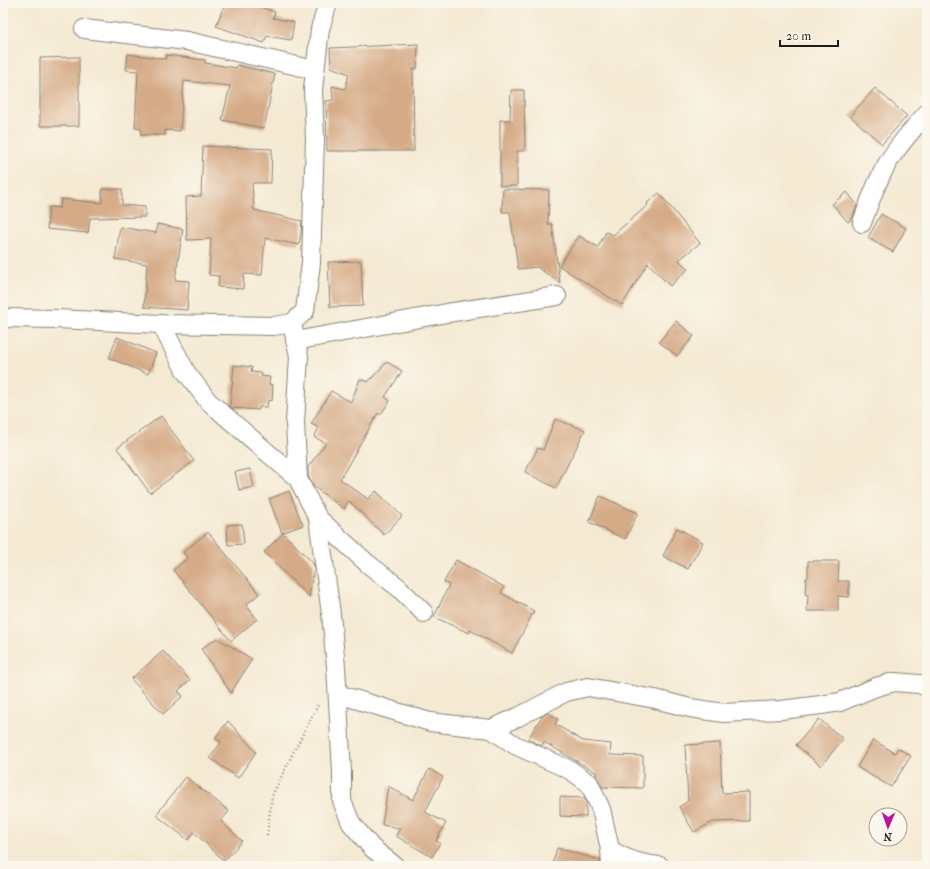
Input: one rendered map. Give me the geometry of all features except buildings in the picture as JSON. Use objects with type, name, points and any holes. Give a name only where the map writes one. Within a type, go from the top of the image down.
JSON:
[{"type":"street","points":[[3,318],[161,324],[274,326],[292,323],[305,311],[311,263],[315,139],[312,89],[320,29],[328,3]]},
{"type":"street","points":[[84,29],[187,41],[315,70]]},
{"type":"street","points":[[862,223],[876,185],[888,163],[910,132],[927,113]]},
{"type":"street","points":[[295,341],[557,296]]},
{"type":"street","points":[[292,323],[299,356],[295,423],[298,480]]},
{"type":"street","points":[[161,324],[186,372],[208,401],[298,480],[318,518],[368,564],[398,587],[424,613]]},
{"type":"street","points":[[318,518],[331,614],[338,694],[342,801],[351,823],[372,848],[395,866]]},
{"type":"street","points":[[491,729],[566,692],[588,687],[655,699],[690,708],[724,713],[821,706],[840,702],[876,687],[894,682],[919,684],[927,687]]},
{"type":"street","points":[[338,694],[430,722],[491,729],[515,745],[570,770],[590,783],[601,809],[610,857],[618,855],[635,862],[660,866]]},
{"type":"path","points":[[267,835],[272,796],[319,702]]}]
